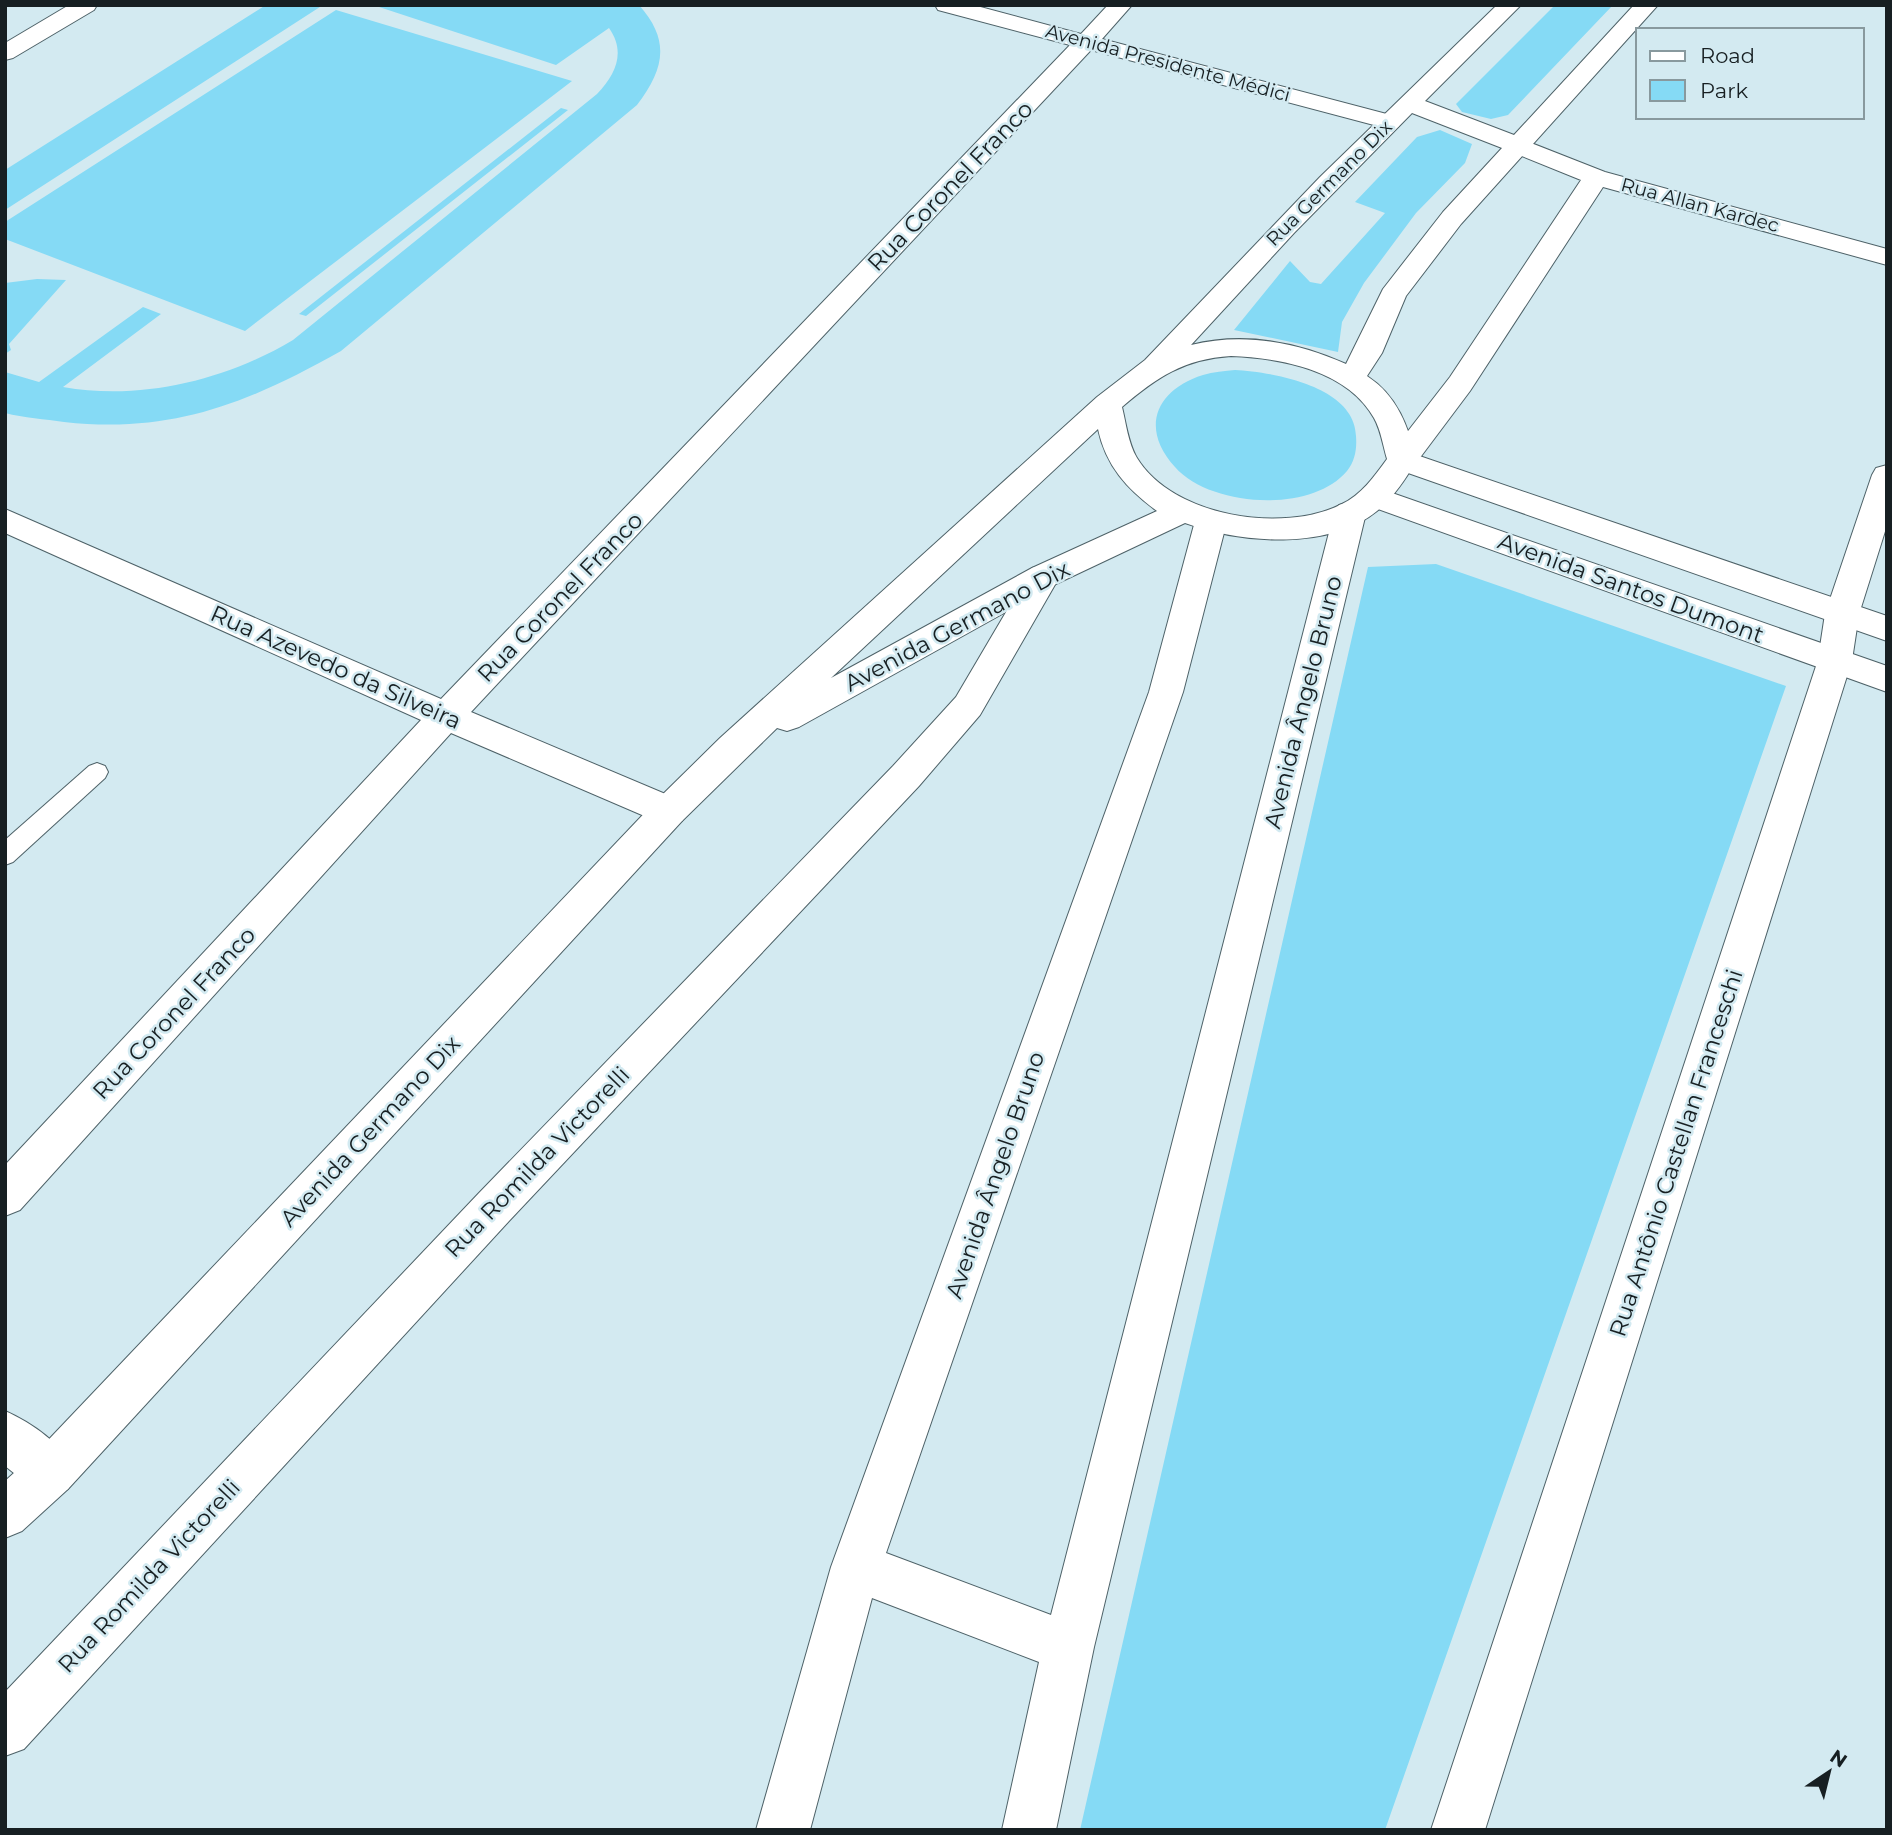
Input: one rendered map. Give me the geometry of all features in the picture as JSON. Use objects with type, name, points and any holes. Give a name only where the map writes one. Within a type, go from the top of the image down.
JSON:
[{"type":"street","points":[[5,53],[86,5]]},
{"type":"street","name":"Avenida Presidente Médici","points":[[946,5],[1098,21],[1132,29]]},
{"type":"street","name":"Rua Germano Dix","points":[[1155,367],[1224,290],[1389,121],[1510,5]]},
{"type":"street","points":[[1351,378],[1368,353],[1393,295],[1452,218],[1647,5]]},
{"type":"street","name":"Avenida Presidente Médici","points":[[1098,21],[1389,121]]},
{"type":"street","name":"Rua Coronel Franco","points":[[5,1196],[446,716],[1098,21]]},
{"type":"street","points":[[1382,96],[1408,103]]},
{"type":"street","name":"Rua Allan Kardec","points":[[1408,103],[1595,177],[1887,257]]},
{"type":"street","points":[[1402,460],[1390,419],[1374,397],[1351,378],[1314,360],[1273,350],[1217,349],[1190,353],[1155,367],[1107,404],[1115,437],[1126,465],[1150,490],[1198,516],[1260,530],[1309,527],[1363,505],[1402,460],[1460,384],[1595,177]]},
{"type":"street","name":"Avenida Germano Dix","points":[[5,1514],[51,1472],[669,811],[733,748],[1107,404]]},
{"type":"street","name":"Avenida Santos Dumont","points":[[1402,460],[1887,629]]},
{"type":"street","name":"Rua Antônio Castellan Franceschi","points":[[1458,1830],[1835,660],[1842,614],[1887,475]]},
{"type":"street","name":"Avenida Santos Dumont","points":[[1363,505],[1887,679]]},
{"type":"street","name":"Avenida Ângelo Bruno","points":[[1029,1830],[1068,1647],[1363,505]]},
{"type":"street","name":"Avenida Germano Dix","points":[[733,748],[1044,576],[1198,516]]},
{"type":"street","name":"Avenida Ângelo Bruno","points":[[783,1830],[856,1567],[1166,692],[1198,516]]},
{"type":"street","name":"Rua Azevedo da Silveira","points":[[5,520],[446,716],[669,811]]},
{"type":"street","name":"Rua Romilda Victorelli","points":[[5,1730],[485,1217],[906,776],[968,706],[1044,576]]},
{"type":"street","points":[[5,1434],[51,1472]]},
{"type":"street","points":[[856,1567],[1068,1647]]},
{"type":"lane","points":[[5,855],[97,772]]},
{"type":"green space","points":[[266,5],[323,5],[5,210],[5,170]]},
{"type":"green space","points":[[373,5],[639,5],[649,18],[660,43],[658,67],[637,105],[341,351],[274,386],[175,419],[103,425],[5,413],[5,372],[39,382],[143,307],[161,314],[63,387],[122,391],[182,384],[240,366],[293,340],[597,94],[614,71],[618,54],[609,28],[556,65]]},
{"type":"green space","points":[[1555,5],[1613,5],[1508,115],[1491,119],[1462,112],[1456,104]]},
{"type":"green space","points":[[336,10],[572,81],[245,331],[5,239],[5,222]]},
{"type":"green space","points":[[561,108],[568,110],[306,316],[299,314]]},
{"type":"green space","points":[[1440,130],[1472,144],[1465,163],[1416,213],[1364,283],[1342,322],[1338,352],[1234,330],[1290,261],[1310,282],[1321,284],[1385,213],[1355,202],[1417,137]]},
{"type":"green space","points":[[37,279],[66,280],[9,344],[11,350],[5,354],[5,283]]},
{"type":"green space","points":[[1235,370],[1269,374],[1309,385],[1342,405],[1352,419],[1356,436],[1355,455],[1347,471],[1331,485],[1310,494],[1261,500],[1212,491],[1191,480],[1175,467],[1164,453],[1158,439],[1158,412],[1164,401],[1173,390],[1187,382],[1207,374]]},
{"type":"green space","points":[[1436,564],[1786,686],[1385,1830],[1080,1830],[1368,567]]}]
